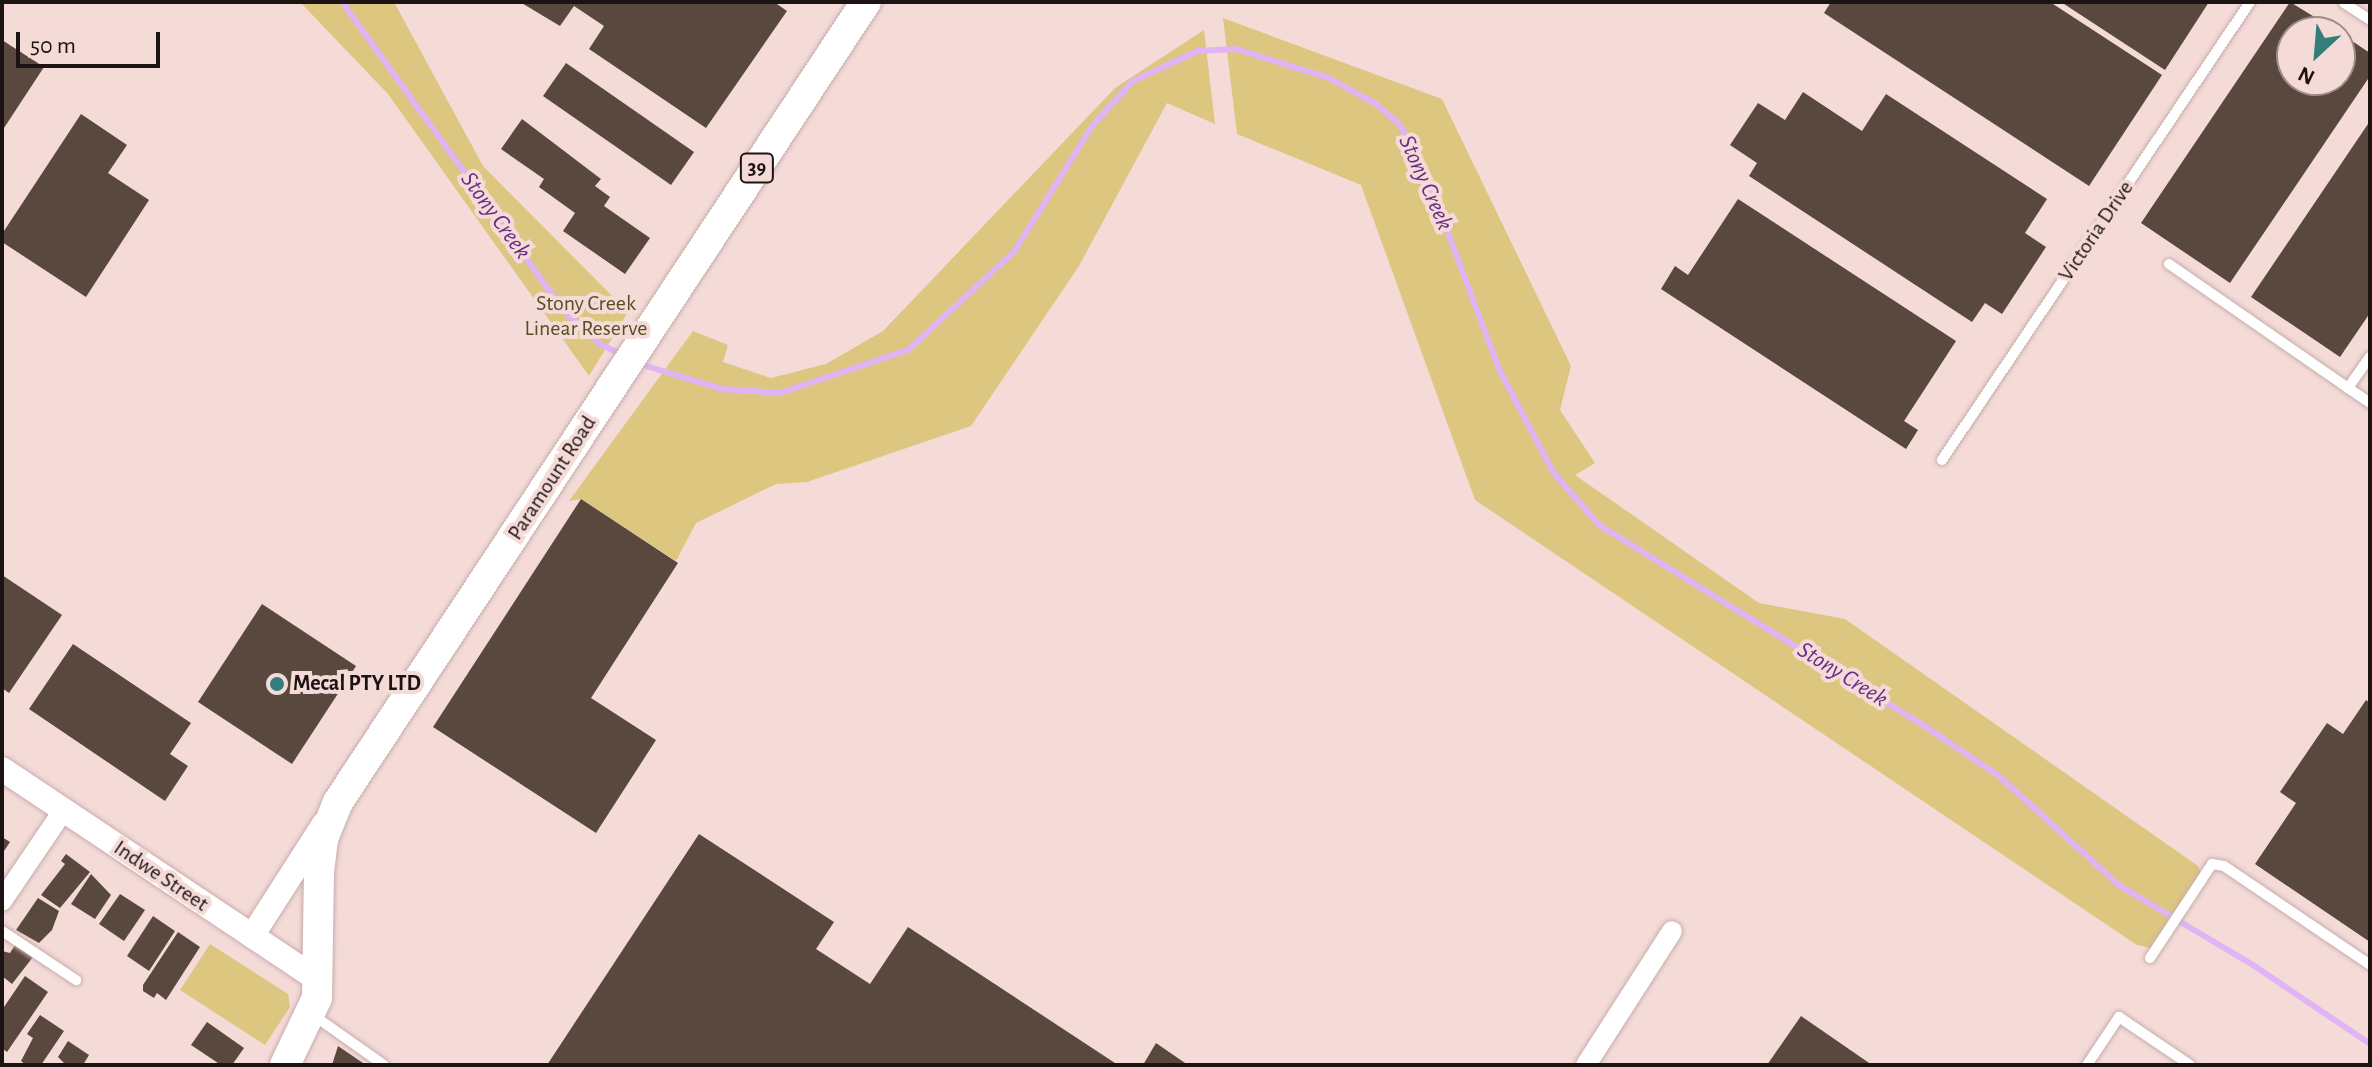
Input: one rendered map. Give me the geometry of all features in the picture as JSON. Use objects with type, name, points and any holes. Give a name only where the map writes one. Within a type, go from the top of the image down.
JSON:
[{"type":"main road","name":"Paramount Road","points":[[320,981],[319,872],[323,839],[338,802],[866,2]]},
{"type":"main road","name":"39","points":[[285,1065],[312,1015],[320,981]]},
{"type":"street","name":"Indwe Street","points":[[2,769],[320,981]]},
{"type":"street","points":[[252,936],[338,802]]},
{"type":"street","points":[[2,901],[63,811]]},
{"type":"street","points":[[1586,1065],[1672,931]]},
{"type":"lane","name":"Victoria Drive","points":[[1942,460],[2250,2]]},
{"type":"lane","points":[[2344,3],[2370,20]]},
{"type":"lane","points":[[2169,264],[2370,403]]},
{"type":"lane","points":[[2348,388],[2370,357]]},
{"type":"lane","points":[[2150,958],[2212,864],[2224,866],[2370,965]]},
{"type":"lane","points":[[2,931],[76,980]]},
{"type":"lane","points":[[312,1015],[384,1065]]},
{"type":"lane","points":[[2087,1065],[2119,1017],[2190,1065]]},
{"type":"green space","name":"Stony Creek Linear Reserve","points":[[300,2],[394,2],[483,166],[628,312],[589,376],[388,94]]},
{"type":"green space","points":[[1223,18],[1442,99],[1571,366],[1560,410],[1595,463],[1575,475],[1759,603],[1845,619],[2198,866],[2203,878],[2156,949],[2137,945],[1475,500],[1361,185],[1237,134]]},
{"type":"green space","points":[[1204,30],[1215,124],[1167,103],[1079,266],[971,426],[807,482],[776,484],[696,523],[676,561],[581,499],[569,501],[693,331],[728,345],[723,362],[771,378],[826,364],[883,331],[1115,88]]},
{"type":"green space","points":[[210,944],[288,994],[290,1007],[265,1045],[180,990]]},
{"type":"building","points":[[520,2],[774,2],[787,11],[706,128],[589,49],[604,26],[574,6],[560,26]]},
{"type":"building","points":[[1831,2],[2050,2],[2162,75],[2089,186],[1824,13]]},
{"type":"building","points":[[2061,2],[2209,2],[2165,70]]},
{"type":"building","points":[[2290,2],[2313,16],[2281,16]]},
{"type":"building","points":[[2276,23],[2276,96],[2356,96],[2356,44],[2370,53],[2370,76],[2230,283],[2141,223]]},
{"type":"building","points":[[2,40],[44,67],[2,131]]},
{"type":"building","points":[[566,63],[694,152],[671,185],[543,96]]},
{"type":"building","points":[[1803,92],[1862,131],[1886,94],[2047,199],[2025,233],[2046,247],[2002,314],[1985,303],[1972,322],[1749,176],[1757,163],[1730,145],[1758,103],[1785,120]]},
{"type":"building","points":[[81,114],[127,145],[108,173],[149,200],[86,297],[2,242],[2,234]]},
{"type":"building","points":[[522,119],[601,179],[595,186],[610,197],[604,206],[650,238],[625,274],[563,231],[575,213],[539,187],[544,179],[501,149]]},
{"type":"building","points":[[2370,121],[2370,313],[2340,357],[2251,297]]},
{"type":"building","points":[[1738,199],[1956,341],[1904,421],[1918,430],[1906,449],[1661,289],[1675,266],[1688,275]]},
{"type":"building","points":[[581,499],[678,563],[591,698],[656,740],[596,833],[433,727]]},
{"type":"building","points":[[2,575],[62,615],[9,693],[2,688]]},
{"type":"building","name":"Mecal PTY LTD","points":[[262,604],[356,666],[292,764],[198,702]]},
{"type":"building","points":[[73,644],[191,723],[170,754],[188,766],[165,801],[29,709]]},
{"type":"building","points":[[2366,700],[2370,703],[2370,942],[2255,864],[2296,803],[2280,792],[2327,723],[2343,734]]},
{"type":"building","points":[[699,834],[834,922],[816,949],[870,984],[908,927],[1118,1065],[547,1065]]},
{"type":"building","points":[[2,837],[10,842],[2,854]]},
{"type":"building","points":[[66,854],[90,872],[60,908],[41,895],[65,864],[61,861]]},
{"type":"building","points":[[91,874],[111,895],[95,919],[71,904]]},
{"type":"building","points":[[120,894],[145,910],[124,941],[99,924]]},
{"type":"building","points":[[38,898],[59,911],[52,930],[39,943],[16,930]]},
{"type":"building","points":[[153,916],[175,931],[149,971],[127,956]]},
{"type":"building","points":[[178,932],[200,947],[166,1000],[157,993],[154,998],[143,991],[143,985]]},
{"type":"building","points":[[15,945],[33,957],[12,984],[2,976],[2,951],[10,953]]},
{"type":"building","points":[[25,976],[48,992],[7,1052],[2,1048],[2,1010]]},
{"type":"building","points":[[40,1015],[64,1031],[41,1065],[26,1065],[21,1061],[33,1038],[27,1034]]},
{"type":"building","points":[[1801,1016],[1872,1065],[1767,1065]]},
{"type":"building","points":[[207,1022],[244,1048],[232,1065],[221,1065],[191,1045]]},
{"type":"building","points":[[68,1041],[89,1055],[83,1065],[66,1065],[58,1057]]},
{"type":"building","points":[[1156,1043],[1188,1065],[1143,1065]]},
{"type":"building","points":[[338,1046],[363,1063],[332,1065]]},
{"type":"waterway","name":"Stony Creek","points":[[342,2],[563,310],[600,344],[623,355]]},
{"type":"waterway","name":"Stony Creek","points":[[640,364],[722,389],[780,393],[908,350],[1014,252],[1092,126],[1133,81],[1198,51],[1236,49],[1329,78],[1376,104],[1399,124],[1419,156],[1500,371],[1553,472],[1599,525],[1923,725],[1999,776],[2120,886],[2253,965],[2370,1044]]},
{"type":"place","name":"Mecal PTY LTD","points":[[277,684]]}]
